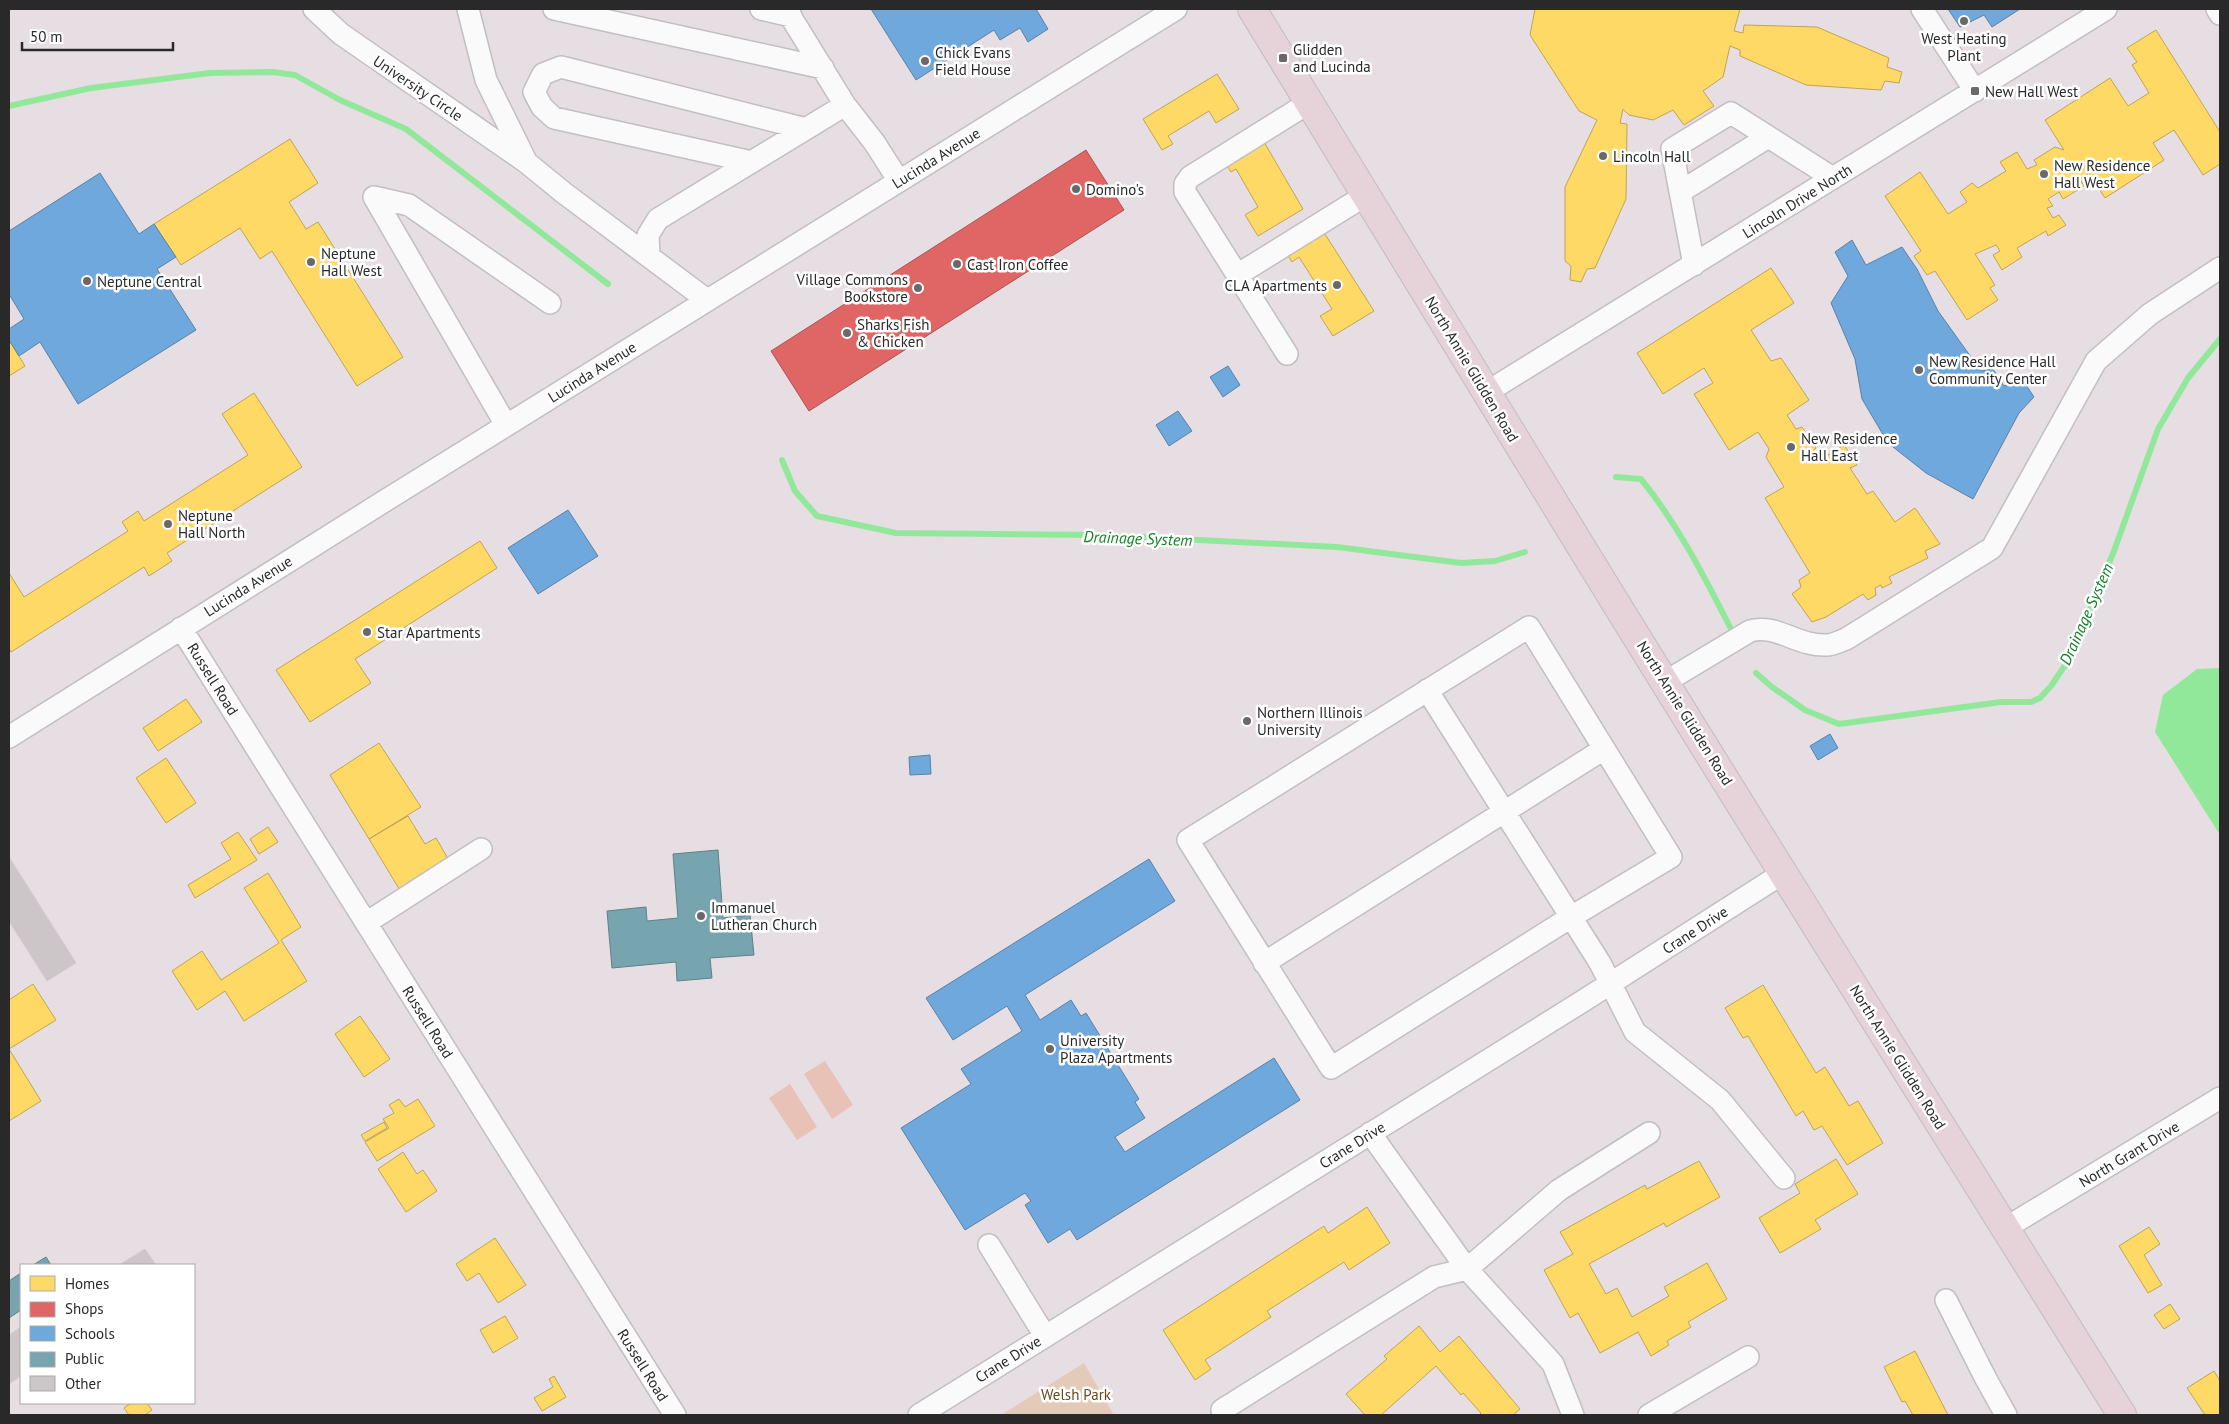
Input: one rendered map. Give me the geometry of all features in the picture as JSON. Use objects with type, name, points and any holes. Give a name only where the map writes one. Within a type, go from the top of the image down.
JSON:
[{"type":"main road","name":"North Annie Glidden Road","points":[[1252,9],[1783,873],[2122,1415]]},
{"type":"street","name":"University Circle","points":[[314,9],[341,34],[526,162],[564,193],[707,300]]},
{"type":"street","name":"University Circle","points":[[468,9],[486,80],[526,162]]},
{"type":"street","points":[[554,9],[823,68]]},
{"type":"street","points":[[760,9],[788,12],[845,105],[874,142],[899,181]]},
{"type":"street","name":"Lucinda Avenue","points":[[9,737],[506,425],[1176,9]]},
{"type":"street","points":[[1922,9],[1975,91]]},
{"type":"street","name":"Lincoln Drive North","points":[[1487,392],[2106,9]]},
{"type":"street","points":[[2217,9],[2220,14]]},
{"type":"street","points":[[752,162],[554,118],[542,107],[534,92],[543,74],[561,67],[806,129]]},
{"type":"street","points":[[1287,354],[1185,192],[1185,184],[1190,177],[1310,102]]},
{"type":"street","points":[[649,255],[648,235],[658,219],[845,105]]},
{"type":"street","points":[[1694,265],[1672,149],[1731,113],[1833,178]]},
{"type":"street","points":[[1680,192],[1768,137]]},
{"type":"street","points":[[1237,275],[1366,195]]},
{"type":"street","points":[[506,425],[374,197],[409,205],[550,304]]},
{"type":"street","points":[[1665,682],[1750,630],[1761,627],[1794,640],[1829,646],[1846,638],[1992,548],[2096,361],[2150,314],[2220,268]]},
{"type":"street","points":[[1529,627],[1604,749],[1671,857],[1571,917],[1331,1068],[1188,840],[1529,627]]},
{"type":"street","name":"Russell Road","points":[[181,628],[675,1415]]},
{"type":"street","points":[[1427,690],[1571,917],[1611,983],[1635,1032],[1720,1100],[1784,1178]]},
{"type":"street","points":[[1264,963],[1604,749]]},
{"type":"street","points":[[366,923],[481,850]]},
{"type":"street","name":"Crane Drive","points":[[919,1415],[1611,983],[1783,873]]},
{"type":"street","name":"North Grant Drive","points":[[2004,1229],[2220,1098]]},
{"type":"street","points":[[1370,1133],[1467,1269],[1553,1364],[1573,1415]]},
{"type":"street","points":[[1222,1410],[1434,1278],[1467,1269],[1559,1190],[1649,1133]]},
{"type":"street","points":[[989,1245],[1045,1336]]},
{"type":"street","points":[[1946,1300],[2006,1415]]},
{"type":"street","points":[[1649,1415],[1748,1357]]},
{"type":"green space","name":"Welsh Park","points":[[1084,1363],[1114,1415],[1001,1415]]},
{"type":"shaded area","points":[[2220,668],[2220,835],[2155,732],[2163,695],[2197,669]]},
{"type":"shaded area","points":[[825,1061],[853,1105],[832,1119],[804,1074]]},
{"type":"shaded area","points":[[790,1084],[817,1127],[797,1140],[769,1098]]},
{"type":"building: Homes","name":"Lincoln Hall","points":[[1535,9],[1740,9],[1734,31],[1743,33],[1744,25],[1817,27],[1889,58],[1887,67],[1902,72],[1899,83],[1885,81],[1881,90],[1806,85],[1740,56],[1740,50],[1730,46],[1723,77],[1703,91],[1714,106],[1684,125],[1673,110],[1653,120],[1629,115],[1623,109],[1620,123],[1627,124],[1626,199],[1595,268],[1587,269],[1581,282],[1570,280],[1571,266],[1565,261],[1565,187],[1597,120],[1579,111],[1530,35]]},
{"type":"building: Homes","name":"New Residence Hall West","points":[[2156,30],[2220,132],[2220,164],[2203,175],[2174,130],[2153,143],[2164,160],[2105,198],[2089,173],[2080,179],[2084,186],[2063,199],[2059,192],[2048,199],[2053,206],[2047,208],[2053,218],[2059,215],[2066,225],[2048,236],[2046,231],[2017,248],[2022,257],[2002,270],[1993,255],[2000,251],[1996,245],[1975,254],[1995,285],[1990,288],[1998,300],[1967,320],[1935,271],[1927,275],[1914,256],[1921,251],[1885,196],[1920,172],[1948,214],[1967,202],[1960,192],[1972,183],[1978,188],[2006,171],[2000,162],[2017,152],[2027,169],[2037,165],[2034,160],[2055,147],[2064,150],[2045,120],[2110,78],[2128,106],[2149,93],[2132,65],[2137,62],[2127,48]]},
{"type":"building: Homes","points":[[1217,74],[1239,109],[1216,123],[1209,111],[1168,136],[1173,144],[1162,150],[1143,119]]},
{"type":"building: Homes","name":"Neptune Hall West","points":[[290,139],[318,183],[289,202],[306,229],[318,222],[403,357],[357,386],[272,251],[260,259],[240,228],[181,265],[154,224]]},
{"type":"building: Homes","name":"CLA Apartments","points":[[1264,142],[1303,209],[1258,236],[1245,215],[1258,207],[1236,169],[1231,172],[1226,164]]},
{"type":"building: Homes","name":"CLA Apartments","points":[[1323,231],[1374,311],[1333,336],[1320,316],[1332,309],[1299,257],[1292,262],[1287,254]]},
{"type":"building: Homes","name":"New Residence Hall East","points":[[1771,268],[1794,303],[1751,330],[1771,361],[1781,358],[1809,400],[1787,415],[1796,429],[1802,427],[1816,448],[1810,454],[1817,462],[1844,445],[1857,465],[1850,468],[1867,494],[1873,491],[1895,522],[1915,508],[1940,544],[1925,551],[1928,558],[1889,577],[1892,583],[1882,588],[1881,585],[1875,588],[1876,595],[1868,600],[1863,594],[1826,617],[1812,622],[1792,594],[1801,587],[1799,580],[1810,573],[1765,498],[1784,487],[1766,457],[1769,449],[1758,432],[1729,450],[1694,394],[1713,383],[1704,368],[1663,394],[1637,353]]},
{"type":"building: Homes","points":[[9,340],[25,366],[9,376]]},
{"type":"building: Homes","name":"Neptune Hall North","points":[[254,393],[302,467],[167,553],[172,561],[149,576],[144,567],[11,652],[9,648],[9,573],[24,597],[128,531],[122,522],[138,511],[144,521],[248,455],[222,414]]},
{"type":"building: Homes","name":"Star Apartments","points":[[480,541],[497,568],[355,659],[371,683],[310,722],[276,670]]},
{"type":"building: Homes","points":[[186,699],[202,722],[158,751],[143,728]]},
{"type":"building: Homes","points":[[379,743],[421,807],[369,839],[330,775]]},
{"type":"building: Homes","points":[[166,758],[196,803],[166,823],[136,778]]},
{"type":"building: Homes","points":[[408,816],[425,844],[436,838],[450,862],[401,892],[369,839]]},
{"type":"building: Homes","points":[[268,827],[278,842],[259,854],[250,839]]},
{"type":"building: Homes","points":[[238,832],[257,860],[195,898],[188,885],[231,859],[221,843]]},
{"type":"building: Homes","points":[[268,873],[301,927],[281,940],[307,981],[244,1021],[225,991],[197,1010],[172,971],[202,951],[221,980],[279,943],[244,888]]},
{"type":"building: Homes","points":[[33,984],[56,1020],[9,1049],[9,1000]]},
{"type":"building: Homes","points":[[1763,985],[1816,1073],[1825,1067],[1849,1106],[1858,1101],[1883,1143],[1847,1165],[1822,1126],[1814,1130],[1803,1111],[1796,1116],[1748,1036],[1743,1038],[1725,1008]]},
{"type":"building: Homes","points":[[360,1016],[390,1059],[364,1077],[335,1034]]},
{"type":"building: Homes","points":[[9,1049],[41,1101],[9,1121]]},
{"type":"building: Homes","points":[[399,1099],[405,1107],[418,1099],[435,1126],[377,1161],[365,1142],[389,1128],[383,1119],[394,1113],[389,1105]]},
{"type":"building: Homes","points":[[384,1122],[387,1128],[365,1141],[361,1135]]},
{"type":"building: Homes","points":[[403,1152],[417,1174],[423,1170],[437,1191],[406,1212],[378,1169]]},
{"type":"building: Homes","points":[[1836,1159],[1858,1194],[1815,1220],[1821,1229],[1780,1253],[1759,1218],[1800,1193],[1795,1184]]},
{"type":"building: Homes","points":[[1699,1161],[1720,1197],[1666,1227],[1664,1223],[1589,1264],[1606,1294],[1617,1288],[1632,1317],[1669,1296],[1664,1287],[1707,1263],[1727,1299],[1688,1322],[1691,1327],[1667,1341],[1669,1345],[1651,1356],[1638,1332],[1600,1353],[1578,1313],[1570,1318],[1544,1270],[1573,1254],[1560,1232],[1645,1185],[1647,1189]]},
{"type":"building: Homes","points":[[1367,1207],[1390,1243],[1349,1270],[1344,1262],[1267,1311],[1271,1317],[1205,1360],[1211,1369],[1195,1380],[1163,1330],[1324,1226],[1328,1233]]},
{"type":"building: Homes","points":[[2149,1227],[2160,1244],[2144,1255],[2162,1285],[2148,1293],[2119,1246]]},
{"type":"building: Homes","points":[[495,1238],[526,1285],[498,1303],[479,1273],[467,1281],[456,1264]]},
{"type":"building: Homes","points":[[2170,1304],[2180,1319],[2164,1329],[2154,1315]]},
{"type":"building: Homes","points":[[505,1316],[518,1338],[493,1353],[480,1330]]},
{"type":"building: Homes","points":[[1419,1326],[1440,1352],[1459,1336],[1520,1409],[1513,1415],[1479,1415],[1481,1413],[1463,1393],[1461,1395],[1436,1366],[1381,1415],[1365,1415],[1346,1394],[1387,1359],[1384,1356]]},
{"type":"building: Homes","points":[[1915,1351],[1948,1415],[1913,1415],[1905,1401],[1902,1402],[1884,1367]]},
{"type":"building: Homes","points":[[2214,1371],[2220,1381],[2220,1415],[2205,1415],[2187,1388]]},
{"type":"building: Homes","points":[[554,1376],[566,1397],[542,1411],[534,1398],[553,1387],[549,1379]]},
{"type":"building: Homes","points":[[130,1404],[148,1404],[152,1410],[145,1415],[129,1415],[124,1408]]},
{"type":"building: Shops","points":[[1086,150],[1124,210],[809,411],[771,351]]},
{"type":"building: Schools","name":"Chick Evans Field House","points":[[871,9],[1036,9],[1048,29],[1028,42],[1020,28],[1000,40],[994,30],[916,80]]},
{"type":"building: Schools","name":"West Heating Plant","points":[[1948,9],[2020,9],[1992,27],[1984,15],[1960,27]]},
{"type":"building: Schools","name":"Neptune Central","points":[[100,173],[139,234],[154,224],[176,257],[157,269],[196,330],[78,404],[40,342],[19,356],[9,340],[9,329],[24,319],[9,294],[9,231]]},
{"type":"building: Schools","name":"New Residence Hall Community Center","points":[[1852,240],[1866,265],[1902,247],[1917,269],[1938,311],[1981,371],[1993,369],[2004,386],[2022,379],[2034,397],[2019,413],[1973,499],[1926,473],[1888,443],[1862,399],[1855,359],[1831,303],[1848,276],[1835,252]]},
{"type":"building: Schools","points":[[1228,366],[1240,385],[1223,397],[1210,377]]},
{"type":"building: Schools","points":[[1178,411],[1192,431],[1169,446],[1156,425]]},
{"type":"building: Schools","points":[[568,510],[598,556],[538,594],[508,548]]},
{"type":"building: Schools","points":[[1830,734],[1838,748],[1818,760],[1810,746]]},
{"type":"building: Schools","points":[[930,755],[931,774],[910,775],[909,757]]},
{"type":"building: Schools","name":"University Plaza Apartments","points":[[1149,859],[1175,901],[1025,995],[1040,1020],[1071,1000],[1081,1016],[1086,1013],[1139,1099],[1135,1102],[1145,1118],[1115,1137],[1125,1152],[1274,1058],[1300,1100],[1077,1240],[1070,1229],[1048,1243],[1025,1205],[1031,1201],[1025,1193],[965,1230],[901,1128],[971,1084],[961,1069],[1022,1031],[1007,1006],[953,1040],[926,998]]},
{"type":"building: Public","name":"Immanuel Lutheran Church","points":[[718,850],[723,918],[750,915],[754,955],[710,958],[712,978],[677,981],[676,962],[612,968],[607,911],[646,907],[647,921],[678,918],[673,854]]},
{"type":"building: Public","points":[[46,1257],[50,1264],[35,1264]]},
{"type":"building: Public","points":[[20,1274],[20,1311],[9,1318],[9,1281]]},
{"type":"building: Other","points":[[9,857],[76,963],[47,981],[9,921]]},
{"type":"building: Other","points":[[145,1249],[155,1264],[121,1264]]},
{"type":"building: Other","points":[[20,1328],[20,1377],[9,1384],[9,1335]]},
{"type":"waterway","points":[[9,106],[91,88],[210,73],[273,72],[295,75],[340,100],[406,129],[608,284]]},
{"type":"waterway","name":"Drainage System","points":[[1756,673],[1772,687],[1805,710],[1839,724],[2001,702],[2031,702],[2040,698],[2051,686],[2070,658],[2114,551],[2158,429],[2188,378],[2220,339]]},
{"type":"waterway","name":"Drainage System","points":[[782,460],[795,491],[817,516],[896,533],[1100,535],[1337,547],[1461,563],[1495,561],[1525,552]]},
{"type":"waterway","name":"Drainage System","points":[[1616,477],[1641,479],[1655,497],[1691,553],[1732,631]]},
{"type":"place","name":"West Heating Plant","points":[[1964,21]]},
{"type":"place","name":"Glidden and Lucinda","points":[[1283,58]]},
{"type":"place","name":"Chick Evans Field House","points":[[925,61]]},
{"type":"place","name":"New Hall West","points":[[1975,91]]},
{"type":"place","name":"Lincoln Hall","points":[[1603,156]]},
{"type":"place","name":"New Residence Hall West","points":[[2044,174]]},
{"type":"place","name":"Domino's","points":[[1076,189]]},
{"type":"place","name":"Neptune Hall West","points":[[311,262]]},
{"type":"place","name":"Cast Iron Coffee","points":[[957,264]]},
{"type":"place","name":"Neptune Central","points":[[87,281]]},
{"type":"place","name":"CLA Apartments","points":[[1337,285]]},
{"type":"place","name":"Village Commons Bookstore","points":[[918,288]]},
{"type":"place","name":"Sharks Fish & Chicken","points":[[847,333]]},
{"type":"place","name":"New Residence Hall Community Center","points":[[1919,370]]},
{"type":"place","name":"New Residence Hall East","points":[[1791,447]]},
{"type":"place","name":"Neptune Hall North","points":[[168,524]]},
{"type":"place","name":"Star Apartments","points":[[367,632]]},
{"type":"place","name":"Northern Illinois University","points":[[1247,721]]},
{"type":"place","name":"Immanuel Lutheran Church","points":[[701,916]]},
{"type":"place","name":"University Plaza Apartments","points":[[1050,1049]]}]
